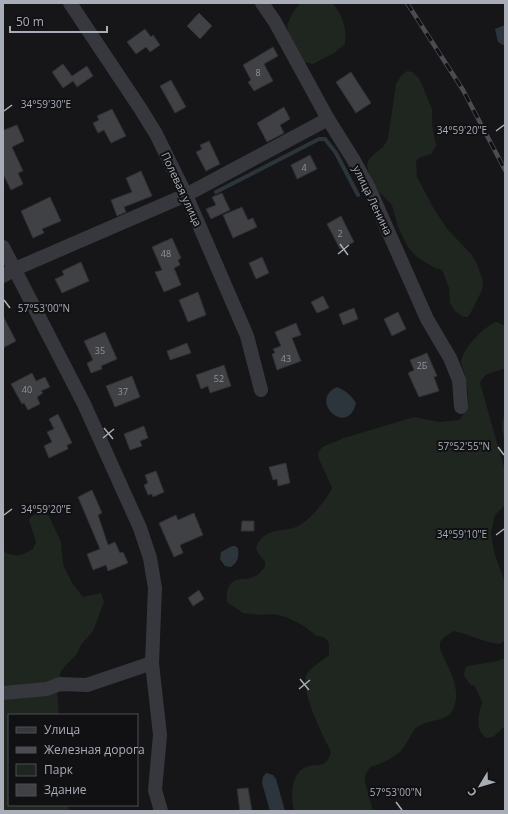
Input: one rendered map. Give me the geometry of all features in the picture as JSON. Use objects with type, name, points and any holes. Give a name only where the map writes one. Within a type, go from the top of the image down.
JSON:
[{"type":"street","name":"Полевая улица","points":[[70,3],[136,101],[156,134],[186,195],[247,336],[261,390]]},
{"type":"street","name":"улица Ленина","points":[[262,3],[275,22],[328,119],[369,188],[427,319],[450,358],[459,380],[461,407]]},
{"type":"street","points":[[3,276],[15,269],[186,195],[328,119]]},
{"type":"street","points":[[3,247],[84,404],[140,528],[150,558],[155,588],[152,663],[160,734],[156,790],[161,811]]},
{"type":"street","points":[[3,693],[47,689],[60,684],[87,685],[152,663]]},
{"type":"green space","points":[[301,3],[332,3],[339,12],[345,28],[345,44],[334,53],[313,64],[304,62],[289,37],[287,25],[293,12]]},
{"type":"green space","points":[[407,71],[412,72],[419,78],[432,109],[432,124],[436,146],[431,154],[419,158],[416,161],[417,177],[434,209],[448,230],[472,255],[483,281],[482,290],[467,317],[463,317],[455,311],[450,303],[449,288],[443,272],[417,257],[408,247],[398,227],[392,205],[378,191],[369,174],[367,165],[368,161],[383,147],[388,139],[396,84],[401,76]]},
{"type":"green space","points":[[497,322],[505,326],[505,368],[488,374],[480,383],[505,471],[505,505],[495,515],[491,533],[494,552],[505,583],[505,640],[500,644],[494,643],[454,631],[442,639],[440,649],[456,690],[453,710],[446,717],[418,727],[413,731],[401,751],[384,762],[370,767],[365,776],[365,782],[373,811],[294,811],[292,794],[294,782],[299,771],[308,766],[323,764],[329,758],[331,752],[314,714],[305,683],[306,676],[310,670],[329,655],[329,643],[325,638],[315,635],[304,626],[286,617],[274,614],[261,615],[243,613],[227,602],[229,586],[236,580],[250,578],[259,574],[265,567],[265,562],[258,553],[256,547],[266,534],[301,525],[317,510],[326,498],[332,488],[319,459],[318,453],[322,447],[344,438],[414,417],[439,422],[460,420],[468,403],[465,375],[461,363],[462,358],[474,339],[486,328]]},
{"type":"green space","points":[[505,414],[505,442],[502,421]]},
{"type":"green space","points":[[38,512],[49,516],[61,542],[63,564],[72,583],[83,597],[101,593],[104,602],[93,631],[81,645],[77,654],[60,673],[60,684],[57,691],[59,714],[8,714],[8,806],[68,806],[69,811],[3,811],[3,551],[11,555],[18,555],[33,549],[36,542],[29,520]]},
{"type":"green space","points":[[505,658],[505,726],[493,737],[486,738],[480,730],[478,721],[482,702],[475,686],[471,685],[464,676],[465,669],[467,666],[498,661]]},
{"type":"shaded area","points":[[505,25],[505,44],[503,45],[498,42],[495,29]]},
{"type":"shaded area","points":[[337,387],[348,394],[356,403],[352,413],[345,417],[339,417],[332,413],[326,400],[329,393]]},
{"type":"shaded area","points":[[232,546],[238,548],[238,559],[231,567],[225,566],[220,559],[221,552]]},
{"type":"shaded area","points":[[266,773],[273,775],[276,779],[285,811],[270,811],[262,783],[263,777]]},
{"type":"building","points":[[199,13],[212,26],[200,39],[187,26]]},
{"type":"building","points":[[145,29],[151,37],[153,35],[160,45],[150,52],[146,47],[136,54],[127,42]]},
{"type":"building","points":[[273,47],[278,56],[264,64],[273,81],[254,91],[248,82],[251,80],[243,65]]},
{"type":"building","points":[[63,64],[72,76],[87,66],[93,76],[77,87],[73,81],[63,88],[52,72]]},
{"type":"building","points":[[351,72],[371,103],[356,113],[336,82]]},
{"type":"building","points":[[171,80],[186,107],[175,113],[160,86]]},
{"type":"building","points":[[284,107],[290,119],[280,125],[284,133],[267,142],[257,123]]},
{"type":"building","points":[[112,109],[126,136],[111,143],[104,130],[98,133],[93,123],[99,120],[97,116]]},
{"type":"building","points":[[17,125],[24,141],[12,147],[23,171],[18,173],[23,184],[11,190],[3,174],[3,128],[4,130]]},
{"type":"building","points":[[209,141],[220,164],[206,171],[196,152],[202,149],[200,145]]},
{"type":"building","points":[[310,155],[317,169],[297,179],[291,165]]},
{"type":"building","points":[[141,171],[152,196],[124,207],[126,212],[117,216],[111,200],[132,192],[126,178]]},
{"type":"building","points":[[222,193],[230,210],[211,219],[206,209],[216,205],[212,197]]},
{"type":"building","points":[[50,197],[61,221],[42,229],[44,233],[33,238],[21,211]]},
{"type":"building","points":[[242,207],[248,220],[253,218],[257,227],[233,238],[223,215]]},
{"type":"building","points":[[341,216],[354,242],[340,249],[327,224]]},
{"type":"building","points":[[172,238],[181,258],[178,260],[180,265],[174,268],[181,285],[164,292],[155,272],[162,270],[152,247]]},
{"type":"building","points":[[262,257],[269,273],[256,279],[249,263]]},
{"type":"building","points":[[81,262],[89,281],[62,293],[55,279],[64,275],[62,271]]},
{"type":"building","points":[[198,292],[206,315],[188,322],[179,300]]},
{"type":"building","points":[[323,296],[329,308],[317,313],[311,302]]},
{"type":"building","points":[[354,308],[358,319],[343,325],[339,314]]},
{"type":"building","points":[[398,312],[406,329],[392,336],[384,319]]},
{"type":"building","points":[[3,316],[16,341],[3,348]]},
{"type":"building","points":[[296,323],[301,335],[292,338],[301,361],[277,370],[272,354],[275,353],[273,349],[281,346],[275,332]]},
{"type":"building","points":[[105,332],[117,359],[101,366],[102,369],[91,373],[87,363],[93,360],[84,341]]},
{"type":"building","points":[[187,343],[191,353],[170,360],[167,351]]},
{"type":"building","points":[[427,353],[437,376],[434,377],[439,391],[419,397],[408,373],[414,370],[410,360]]},
{"type":"building","points":[[224,365],[231,386],[210,393],[208,386],[201,389],[196,375]]},
{"type":"building","points":[[32,373],[36,381],[45,377],[50,387],[41,391],[43,393],[37,397],[40,404],[28,410],[24,403],[22,404],[11,384]]},
{"type":"building","points":[[132,376],[140,397],[115,407],[106,386]]},
{"type":"building","points":[[58,414],[72,443],[67,445],[68,449],[49,458],[44,446],[52,442],[47,432],[54,429],[49,419]]},
{"type":"building","points":[[144,426],[148,438],[140,441],[142,446],[130,450],[124,434]]},
{"type":"building","points":[[286,463],[290,483],[278,486],[277,479],[273,480],[269,467]]},
{"type":"building","points":[[156,471],[164,492],[153,497],[152,494],[148,495],[144,485],[148,483],[145,475]]},
{"type":"building","points":[[92,490],[102,513],[98,515],[108,545],[115,542],[120,553],[123,552],[128,563],[108,571],[106,565],[93,570],[87,554],[100,549],[78,497]]},
{"type":"building","points":[[194,513],[203,535],[180,545],[183,553],[174,557],[159,523],[176,515],[178,520]]},
{"type":"building","points":[[242,521],[254,521],[254,531],[241,531]]},
{"type":"building","points":[[199,590],[204,599],[193,606],[188,598]]},
{"type":"building","points":[[248,788],[252,811],[240,811],[237,789]]},
{"type":"waterway","points":[[216,192],[319,139],[325,139],[336,153],[358,195]]},
{"type":"railway","points":[[407,3],[463,90],[505,170]]}]
